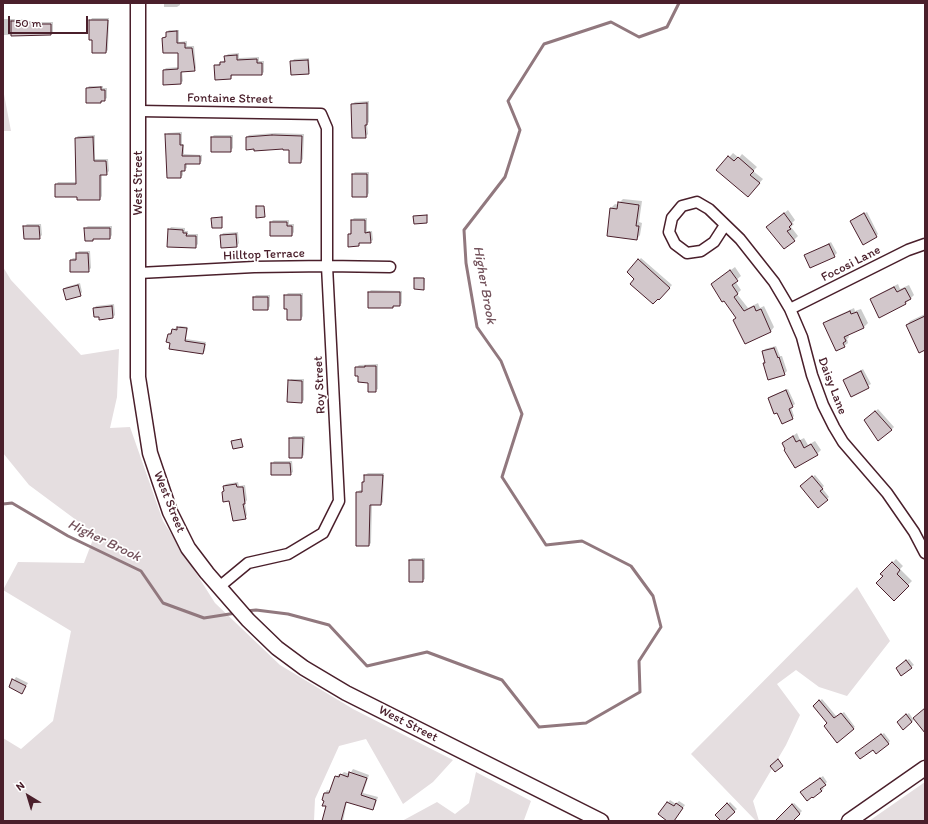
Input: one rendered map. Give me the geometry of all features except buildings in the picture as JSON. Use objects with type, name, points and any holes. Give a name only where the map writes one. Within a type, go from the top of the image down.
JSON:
[{"type":"main road","name":"West Street","points":[[138,3],[138,377],[150,453],[170,512],[188,548],[218,587],[248,620],[277,648],[304,668],[346,693],[601,821]]},
{"type":"main road","points":[[849,821],[925,768]]},
{"type":"street","name":"Fontaine Street","points":[[139,111],[321,114]]},
{"type":"street","name":"Roy Street","points":[[218,587],[248,563],[288,554],[323,533],[339,502],[327,266],[327,128],[321,114]]},
{"type":"street","name":"Daisy Lane","points":[[724,225],[714,242],[701,251],[687,253],[675,244],[669,232],[672,218],[682,206],[697,202],[709,209],[740,240],[774,282],[790,309],[802,337],[812,375],[823,405],[834,427],[843,442],[887,493],[914,532],[925,553]]},
{"type":"street","name":"Focosi Lane","points":[[790,309],[908,250],[925,244]]},
{"type":"street","name":"Hilltop Terrace","points":[[139,273],[254,267],[327,266],[390,268]]},
{"type":"shaded area","points":[[3,89],[11,131],[3,131]]},
{"type":"shaded area","points":[[3,267],[11,280],[81,355],[119,349],[117,397],[110,428],[130,427],[163,521],[215,603],[280,665],[353,709],[453,760],[433,782],[403,804],[366,739],[339,746],[315,799],[314,821],[3,821],[3,738],[21,749],[53,721],[71,631],[3,590],[18,562],[84,563],[95,534],[29,485],[3,453]]},
{"type":"shaded area","points":[[857,587],[890,641],[847,696],[819,687],[796,670],[777,684],[800,715],[786,745],[753,801],[759,821],[756,821],[691,754]]},
{"type":"shaded area","points":[[476,772],[531,801],[524,820],[402,821],[437,802],[455,814],[469,803]]},
{"type":"shaded area","points":[[925,782],[925,821],[869,821]]},
{"type":"waterway","name":"Higher Brook","points":[[246,611],[256,610],[288,614],[329,625],[367,666],[427,652],[502,680],[539,727],[586,723],[640,692],[639,661],[661,627],[653,596],[631,566],[582,541],[546,545],[502,477],[522,414],[501,361],[477,327],[466,263],[464,230],[505,177],[520,130],[508,101],[544,44],[611,22],[639,37],[667,27],[679,3]]},
{"type":"waterway","name":"Higher Brook","points":[[3,504],[12,503],[68,536],[141,571],[163,603],[204,618],[236,613]]}]
